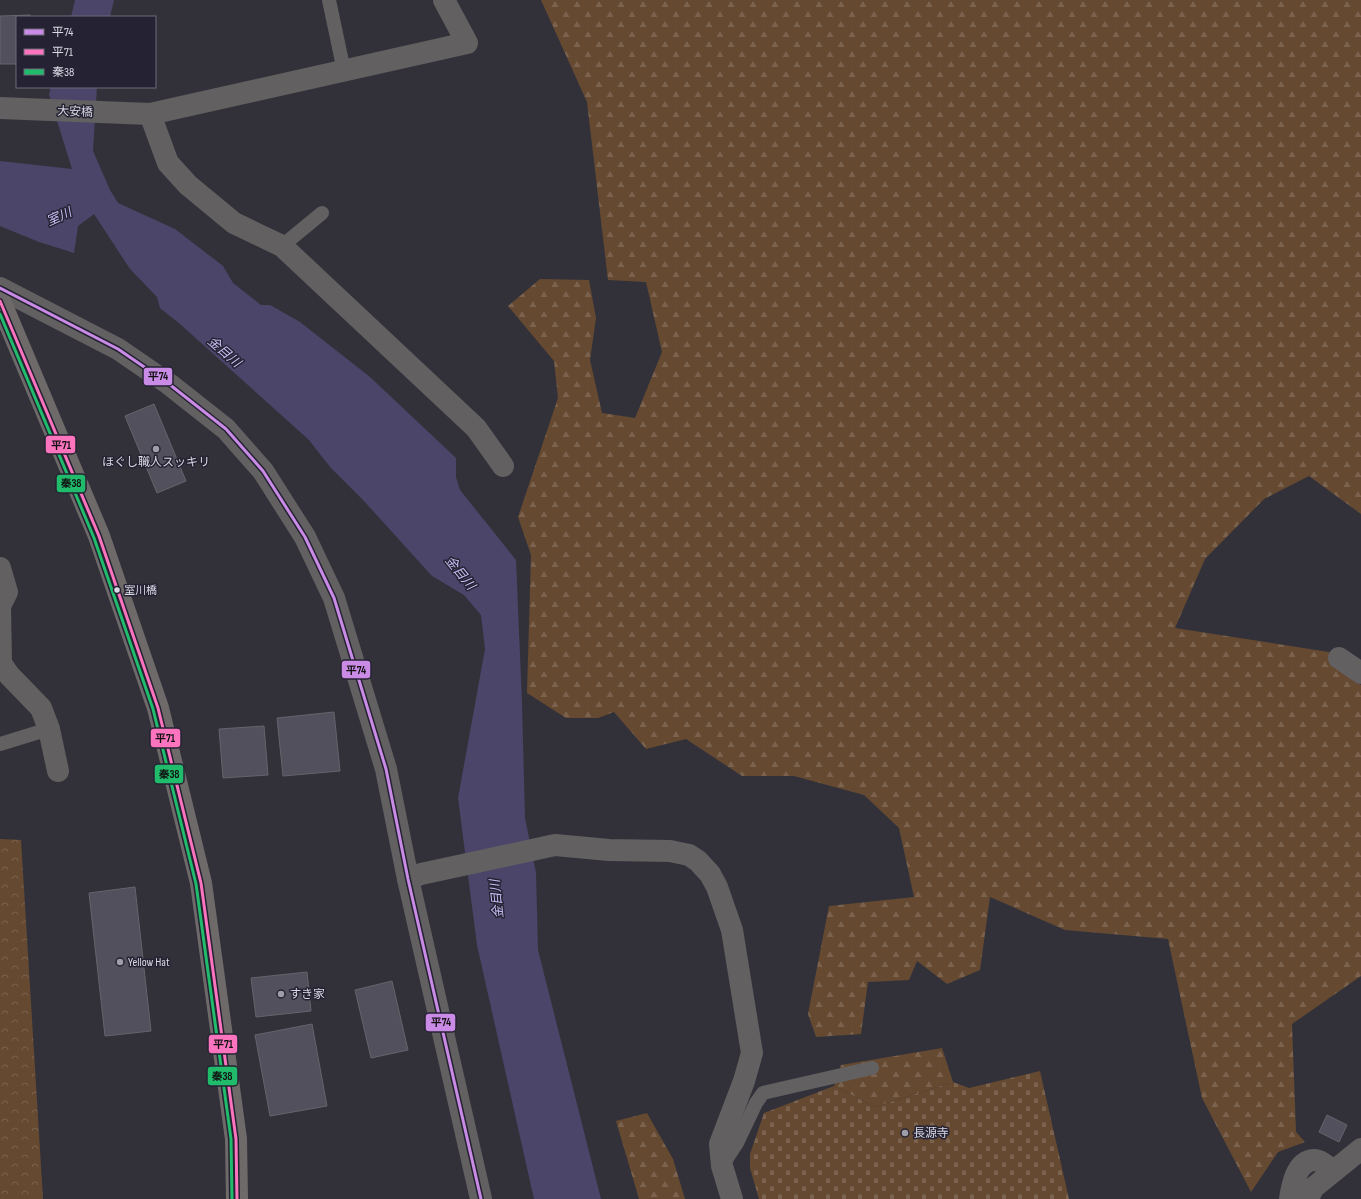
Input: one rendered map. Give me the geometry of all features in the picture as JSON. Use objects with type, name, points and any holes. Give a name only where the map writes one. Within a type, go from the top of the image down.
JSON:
[{"type":"main road","points":[[0,301],[99,536],[158,708],[201,882],[236,1139],[237,1199]]},
{"type":"street","name":"大安橋","points":[[6,109],[144,114],[467,43],[444,0]]},
{"type":"street","points":[[144,114],[168,163],[188,185],[234,222],[282,246],[476,428],[503,466]]},
{"type":"street","points":[[0,288],[118,349],[170,384],[226,429],[263,471],[305,537],[334,598],[386,769],[414,877],[481,1199]]},
{"type":"street","points":[[0,568],[7,592],[0,606],[1,663],[9,675],[41,708],[49,729],[58,771]]},
{"type":"street","points":[[1339,658],[1361,673]]},
{"type":"street","points":[[414,877],[555,845],[609,850],[670,851],[689,855],[698,861],[710,874],[717,887],[732,930],[752,1053],[744,1081],[720,1144],[722,1166],[732,1199]]},
{"type":"street","points":[[1308,1199],[1313,1188],[1361,1149]]},
{"type":"street","points":[[1290,1199],[1293,1182],[1300,1168],[1308,1162],[1314,1160],[1321,1162],[1333,1171]]},
{"type":"lane","points":[[329,0],[344,71]]},
{"type":"lane","points":[[282,246],[322,213]]},
{"type":"lane","points":[[0,744],[49,729]]},
{"type":"lane","points":[[722,1166],[737,1143],[756,1103],[763,1093],[872,1068]]},
{"type":"green space","points":[[541,0],[1361,0],[1361,514],[1309,476],[1264,499],[1205,559],[1175,628],[1329,652],[1342,672],[1361,685],[1361,976],[1292,1024],[1296,1132],[1305,1142],[1278,1152],[1251,1192],[1202,1098],[1168,939],[1065,930],[990,897],[980,970],[947,984],[917,961],[909,980],[868,982],[861,1034],[816,1037],[808,1014],[829,906],[914,897],[899,828],[864,795],[794,776],[742,776],[686,739],[646,749],[614,712],[598,718],[566,718],[527,693],[531,555],[518,517],[558,398],[554,361],[508,306],[540,279],[589,280],[596,318],[590,360],[602,413],[635,418],[662,352],[646,282],[608,280],[587,102]]},
{"type":"green space","points":[[0,839],[21,840],[43,1199],[0,1199]]},
{"type":"green space","points":[[942,1048],[953,1082],[875,1107],[834,1086],[841,1065]]},
{"type":"green space","name":"長源寺","points":[[1040,1071],[1069,1199],[759,1199],[750,1168],[750,1154],[764,1113],[834,1086],[875,1107],[953,1082],[969,1088]]},
{"type":"green space","points":[[647,1113],[673,1159],[685,1199],[639,1199],[616,1121]]},
{"type":"water","points":[[75,0],[114,0],[110,16],[71,16]]},
{"type":"water","points":[[51,88],[97,88],[93,151],[110,190],[118,203],[175,229],[223,266],[233,283],[261,305],[270,305],[300,322],[370,377],[456,458],[456,477],[460,490],[516,560],[525,818],[536,873],[538,950],[601,1199],[534,1199],[477,945],[458,798],[485,649],[481,615],[464,595],[432,576],[364,501],[330,467],[309,440],[180,324],[160,308],[157,297],[130,269],[94,214],[78,226],[74,253],[39,242],[0,226],[0,161],[72,169],[49,95]]},
{"type":"building","points":[[30,15],[16,16],[16,64],[0,64],[0,16]]},
{"type":"building","name":"ほぐし職人スッキリ","points":[[154,404],[186,481],[157,493],[125,416]]},
{"type":"building","points":[[334,712],[340,771],[283,776],[277,718]]},
{"type":"building","points":[[264,726],[268,775],[223,778],[219,729]]},
{"type":"building","name":"Yellow Hat","points":[[135,887],[151,1031],[105,1036],[89,893]]},
{"type":"building","name":"すき家","points":[[307,972],[311,1011],[256,1017],[251,978]]},
{"type":"building","points":[[392,981],[408,1050],[371,1058],[355,990]]},
{"type":"building","points":[[312,1024],[327,1106],[270,1116],[255,1035]]},
{"type":"building","points":[[1327,1115],[1347,1125],[1339,1142],[1319,1132]]},
{"type":"transit line","name":"平74","points":[[0,288],[118,349],[169,384],[226,429],[263,471],[305,537],[334,598],[386,769],[408,879],[481,1199]]},
{"type":"transit line","name":"平71","points":[[0,301],[99,536],[158,708],[201,883],[236,1139],[237,1199]]},
{"type":"transit line","name":"秦38","points":[[0,314],[94,538],[153,709],[196,884],[231,1139],[232,1199]]},
{"type":"place","name":"ほぐし職人スッキリ","points":[[156,449]]},
{"type":"place","name":"室川橋","points":[[117,590]]},
{"type":"place","name":"Yellow Hat","points":[[120,962]]},
{"type":"place","name":"すき家","points":[[281,994]]},
{"type":"place","name":"長源寺","points":[[905,1133]]},
{"type":"water label","name":"室川","points":[[59,217]]},
{"type":"water label","name":"金目川","points":[[224,352]]},
{"type":"water label","name":"金目川","points":[[460,573]]},
{"type":"water label","name":"金目川","points":[[497,899]]}]
